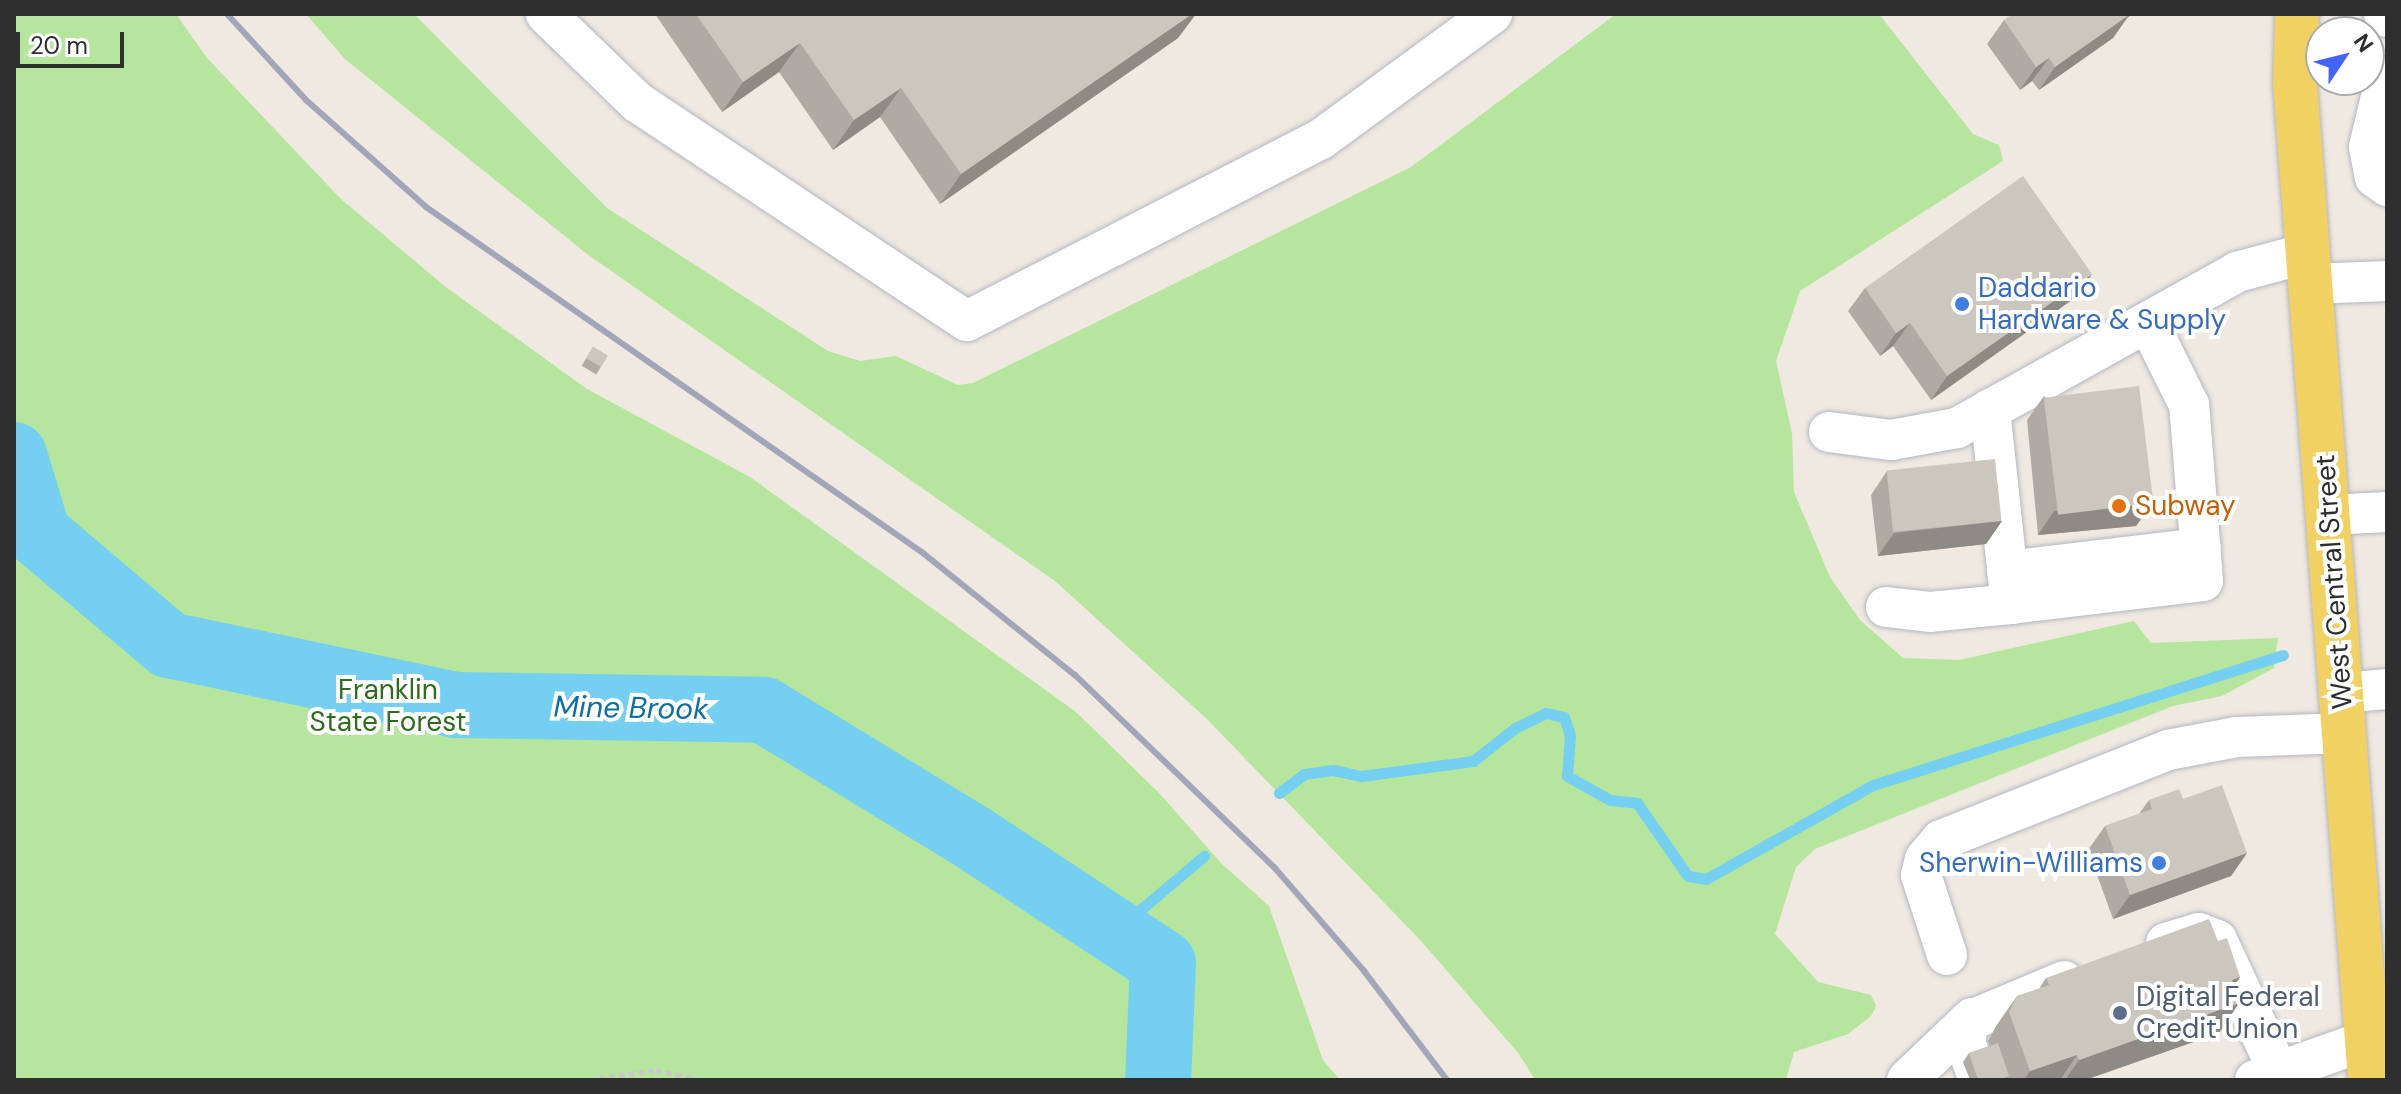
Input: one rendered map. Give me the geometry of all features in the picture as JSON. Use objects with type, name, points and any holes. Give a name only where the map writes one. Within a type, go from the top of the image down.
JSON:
[{"type":"main road","name":"West Central Street","points":[[2280,14],[2295,83]]},
{"type":"main road","name":"West Central Street","points":[[2297,14],[2295,83],[2309,269],[2344,713],[2375,1050]]},
{"type":"lane","points":[[546,14],[637,102],[967,321],[1321,139],[1492,14]]},
{"type":"lane","points":[[2386,76],[2374,118],[2371,164],[2375,177],[2387,186]]},
{"type":"lane","points":[[1829,432],[1911,438],[1957,428],[2092,350],[2149,324],[2237,272],[2309,269],[2387,281]]},
{"type":"lane","points":[[1886,607],[1930,612],[2009,588],[2202,565],[2189,405],[2149,324]]},
{"type":"lane","points":[[1990,409],[2009,588]]},
{"type":"lane","points":[[2329,515],[2387,512]]},
{"type":"lane","points":[[1947,955],[1921,875],[1925,859],[1941,840],[2168,750],[2344,713],[2387,689]]},
{"type":"lane","points":[[1911,1078],[1949,1035],[1972,1018],[2194,933],[2213,937],[2266,1075],[2375,1050]]},
{"type":"lane","points":[[1972,1018],[1964,1034],[1979,1080]]},
{"type":"path","points":[[589,1080],[656,1070],[699,1080]]},
{"type":"green space","name":"Franklin State Forest","points":[[14,14],[176,14],[207,58],[341,199],[447,288],[587,389],[750,477],[1076,712],[1160,794],[1221,863],[1269,906],[1323,1060],[1340,1080],[14,1080]]},
{"type":"green space","points":[[306,14],[414,14],[607,208],[828,351],[860,361],[896,356],[958,385],[973,383],[1411,167],[1616,14],[1879,14],[1973,134],[1999,145],[2003,161],[1800,291],[1776,361],[1792,433],[1794,492],[1830,577],[1860,620],[1903,658],[1959,660],[2134,621],[2151,643],[2278,638],[2274,668],[2222,696],[2173,706],[1815,849],[1796,867],[1775,934],[1818,982],[1871,995],[1876,1006],[1871,1016],[1848,1034],[1794,1052],[1786,1080],[1535,1080],[1519,1054],[1422,942],[1207,719],[1055,581],[587,254],[345,59]]},
{"type":"building","points":[[696,14],[1192,14],[961,174],[901,88],[854,120],[800,43],[743,82]]},
{"type":"building","points":[[2012,14],[2129,15],[2055,67],[2049,58],[2036,67],[2004,20]]},
{"type":"building","name":"Daddario Hardware & Supply","points":[[2023,176],[2092,274],[1947,376],[1910,323],[1896,333],[1865,288]]},
{"type":"building","points":[[593,347],[608,356],[601,367],[586,358]]},
{"type":"building","points":[[2139,386],[2153,503],[2058,515],[2044,398]]},
{"type":"building","points":[[1995,459],[2001,521],[1893,532],[1887,470]]},
{"type":"building","name":"Sherwin-Williams","points":[[2222,785],[2247,853],[2130,895],[2105,826],[2152,809],[2149,800],[2179,789],[2183,799]]},
{"type":"building","name":"Digital Federal Credit Union","points":[[2209,919],[2218,941],[2227,938],[2240,977],[2232,980],[2239,1003],[2079,1060],[2077,1055],[2030,1071],[2009,1012],[2017,996],[2049,985],[2046,978]]},
{"type":"building","points":[[1998,1043],[2009,1076],[1999,1080],[1978,1080],[1969,1053]]},
{"type":"waterway","name":"Mine Brook","points":[[14,455],[38,534],[169,645],[455,705],[764,710],[969,835],[1163,963],[1158,1080]]},
{"type":"waterway","points":[[1279,793],[1304,774],[1333,770],[1361,776],[1473,761],[1515,728],[1546,713],[1564,717],[1570,736],[1567,776],[1610,800],[1637,803],[1688,876],[1706,879],[1873,785],[2283,655]]},
{"type":"waterway","points":[[1114,932],[1204,856]]},
{"type":"railway","points":[[227,14],[306,100],[426,207],[923,553],[1075,675],[1274,867],[1364,971],[1447,1080]]},
{"type":"place","name":"Daddario Hardware & Supply","points":[[1962,304]]},
{"type":"place","name":"Subway","points":[[2119,506]]},
{"type":"place","name":"Sherwin-Williams","points":[[2159,863]]},
{"type":"place","name":"Digital Federal Credit Union","points":[[2120,1013]]}]
